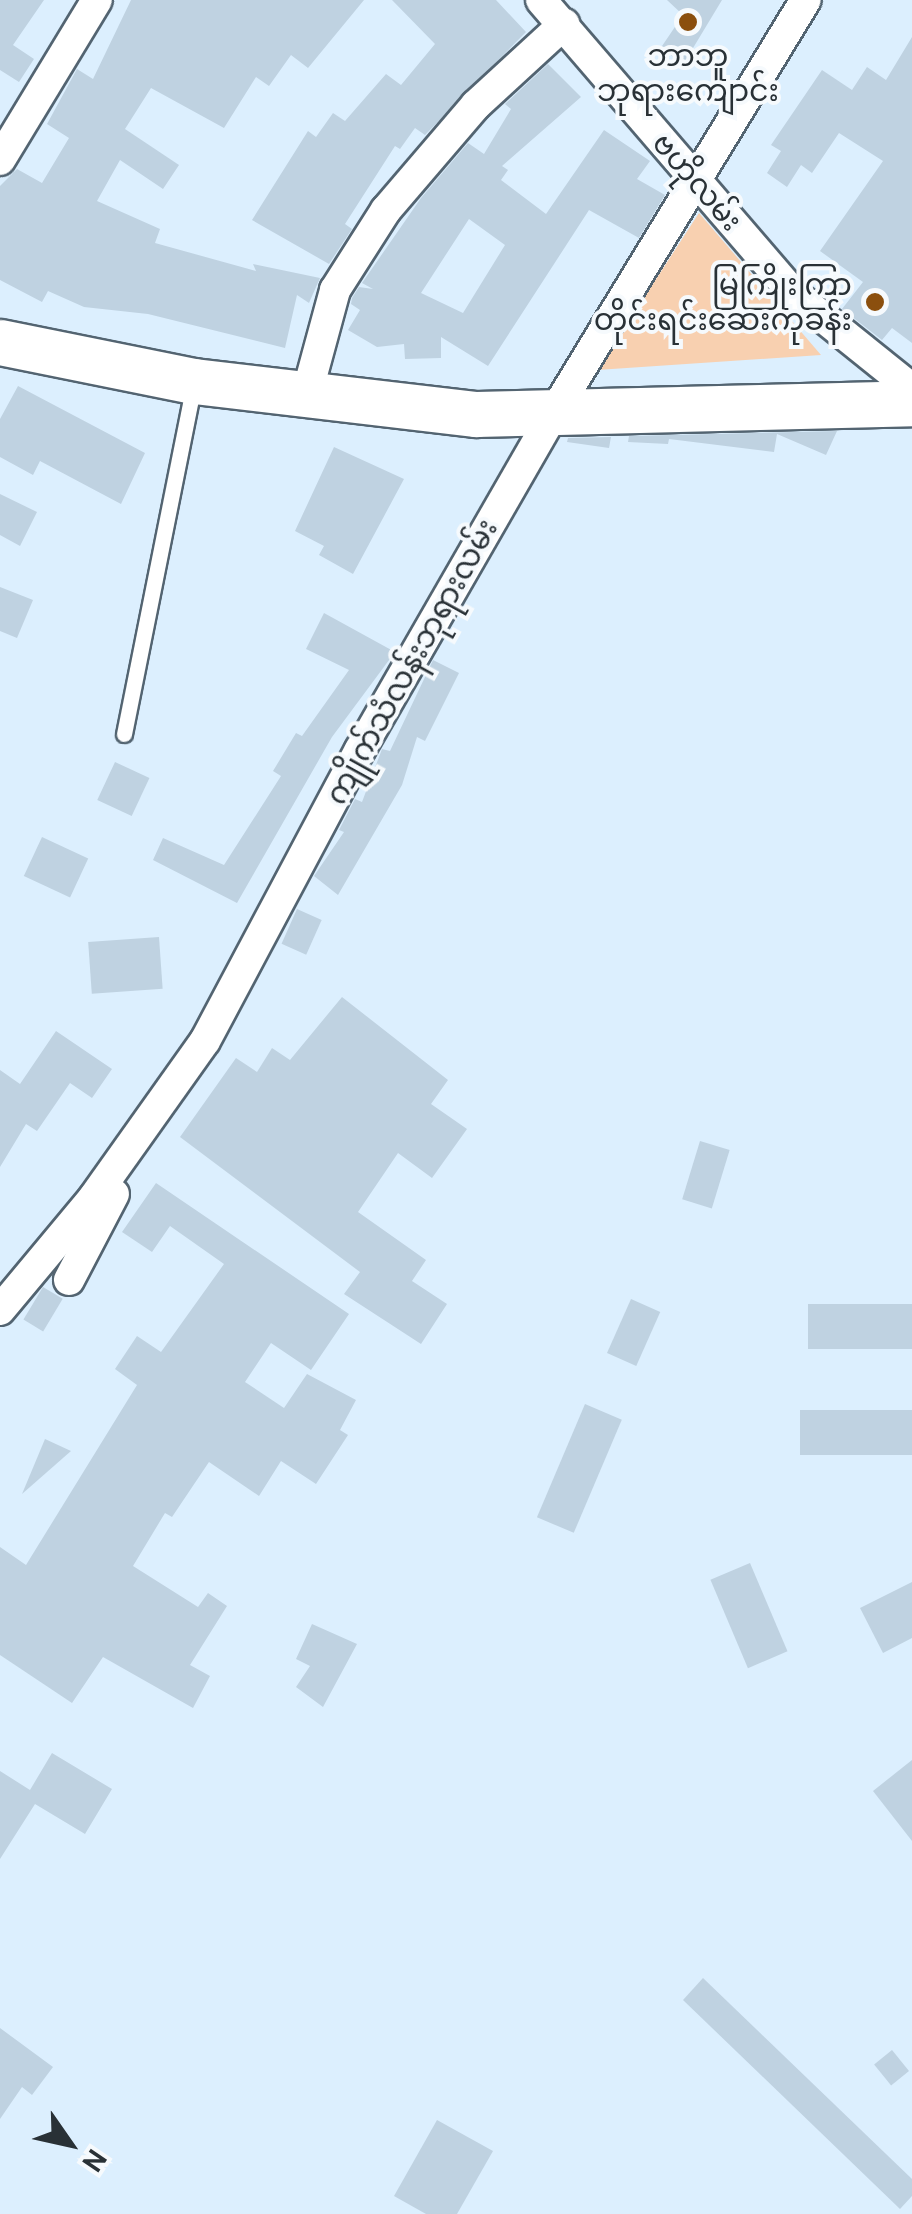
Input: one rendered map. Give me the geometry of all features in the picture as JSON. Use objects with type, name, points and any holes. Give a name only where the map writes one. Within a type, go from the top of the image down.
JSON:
[{"type":"main road","points":[[3,348],[306,397],[476,414],[912,403]]},
{"type":"street","points":[[0,160],[96,0]]},
{"type":"street","name":"ဗဟိုလမ်း","points":[[541,0],[794,294],[912,389]]},
{"type":"street","name":"ကျိုက်သံလန်းဘုရားလမ်း","points":[[0,1310],[156,1114],[205,1041],[360,750],[553,414],[806,0]]},
{"type":"street","points":[[306,397],[334,290],[386,210],[476,105],[564,24]]},
{"type":"street","points":[[69,1280],[156,1114]]},
{"type":"lane","points":[[124,734],[194,381]]},
{"type":"shaded area","points":[[699,213],[821,355],[597,370]]},
{"type":"building","points":[[0,0],[44,0],[13,45],[34,59],[19,82],[0,70]]},
{"type":"building","points":[[131,0],[364,0],[308,68],[291,55],[269,86],[256,77],[224,128],[151,88],[125,129],[179,165],[163,189],[120,160],[97,201],[160,229],[155,243],[256,271],[253,264],[320,278],[309,303],[297,295],[285,348],[148,314],[84,307],[48,291],[42,302],[0,280],[0,186],[17,169],[42,183],[69,138],[47,124],[77,69],[93,79]]},
{"type":"building","points":[[392,0],[496,0],[526,32],[425,135],[415,128],[400,149],[395,146],[345,224],[352,229],[329,264],[252,220],[308,131],[316,137],[333,113],[345,121],[386,74],[401,85],[435,44]]},
{"type":"building","name":"ဘာဘူ ဘုရားကျောင်း","points":[[667,0],[722,0],[684,63],[660,49],[683,15]]},
{"type":"building","points":[[912,37],[912,343],[892,328],[882,340],[842,309],[863,282],[820,251],[883,161],[839,133],[812,173],[801,165],[787,187],[767,173],[781,151],[771,145],[822,70],[852,90],[867,67],[886,80]]},
{"type":"building","points":[[548,64],[581,97],[502,166],[508,170],[501,180],[546,214],[604,130],[650,161],[637,179],[665,195],[639,238],[589,210],[488,366],[441,337],[441,358],[405,359],[404,344],[377,347],[348,330],[360,310],[351,304],[359,287],[373,289],[362,283],[421,198],[468,143],[484,154],[511,109],[505,104]],"holes":[[[469,219],[505,245],[463,313],[421,293]]]},
{"type":"building","points":[[18,386],[145,453],[121,504],[40,461],[33,475],[0,457],[0,419]]},
{"type":"building","points":[[837,431],[826,455],[777,434],[774,452],[669,439],[668,444],[628,442],[629,436]]},
{"type":"building","points":[[611,437],[609,448],[567,442],[568,438]]},
{"type":"building","points":[[334,447],[404,479],[353,574],[319,555],[324,546],[295,531]]},
{"type":"building","points":[[0,494],[37,512],[20,546],[0,535]]},
{"type":"building","points":[[0,587],[33,600],[17,638],[0,631]]},
{"type":"building","points":[[324,613],[395,652],[332,737],[237,903],[153,860],[163,838],[224,865],[281,776],[273,771],[296,733],[302,736],[349,670],[306,649]]},
{"type":"building","points":[[433,660],[459,673],[425,741],[417,737],[402,785],[338,895],[314,876],[344,832],[339,830],[355,799],[362,802],[382,749],[390,751]]},
{"type":"building","points":[[115,762],[149,778],[132,816],[97,800]]},
{"type":"building","points":[[42,837],[88,859],[70,898],[24,876]]},
{"type":"building","points":[[297,909],[322,920],[306,955],[282,944]]},
{"type":"building","points":[[159,937],[163,989],[92,994],[88,942]]},
{"type":"building","points":[[342,997],[448,1080],[431,1104],[467,1129],[432,1178],[398,1153],[358,1212],[426,1260],[412,1281],[447,1304],[421,1344],[344,1294],[360,1272],[180,1137],[236,1058],[257,1072],[272,1048],[290,1060]]},
{"type":"building","points":[[56,1031],[112,1069],[92,1098],[70,1083],[37,1131],[26,1124],[0,1167],[0,1070],[20,1084]]},
{"type":"building","points":[[700,1141],[730,1150],[712,1208],[682,1199]]},
{"type":"building","points":[[156,1183],[349,1314],[311,1370],[271,1343],[245,1382],[284,1408],[307,1374],[356,1400],[340,1430],[348,1435],[316,1484],[281,1461],[259,1496],[209,1462],[172,1517],[165,1513],[133,1566],[198,1607],[208,1593],[227,1606],[190,1665],[210,1676],[193,1708],[103,1657],[72,1703],[0,1655],[0,1547],[26,1565],[137,1385],[115,1369],[137,1336],[161,1352],[224,1264],[170,1226],[152,1252],[122,1232]]},
{"type":"building","points":[[43,1287],[63,1299],[43,1331],[23,1320]]},
{"type":"building","points":[[631,1299],[660,1312],[636,1366],[607,1353]]},
{"type":"building","points":[[808,1304],[912,1304],[912,1349],[808,1349]]},
{"type":"building","points":[[585,1404],[622,1420],[574,1533],[537,1517]]},
{"type":"building","points":[[800,1410],[912,1410],[912,1455],[800,1455]]},
{"type":"building","points":[[45,1439],[71,1451],[22,1494]]},
{"type":"building","points":[[750,1563],[788,1651],[748,1668],[710,1580]]},
{"type":"building","points":[[912,1582],[912,1638],[883,1653],[860,1608]]},
{"type":"building","points":[[312,1624],[357,1644],[323,1707],[296,1687],[310,1666],[296,1659]]},
{"type":"building","points":[[52,1753],[112,1789],[85,1834],[35,1804],[0,1859],[0,1771],[30,1790]]},
{"type":"building","points":[[912,1760],[912,1841],[873,1791]]},
{"type":"building","points":[[703,1978],[912,2179],[912,2196],[900,2209],[683,2000]]},
{"type":"building","points":[[0,2028],[53,2067],[32,2095],[22,2087],[0,2119]]},
{"type":"building","points":[[892,2050],[909,2071],[891,2085],[874,2064]]},
{"type":"building","points":[[437,2120],[493,2151],[457,2214],[426,2214],[394,2196]]},
{"type":"place","name":"ဘာဘူ ဘုရားကျောင်း","points":[[688,22]]},
{"type":"place","name":"မြကြိုးကြာ တိုင်းရင်းဆေးကုခန်း","points":[[875,302]]}]
